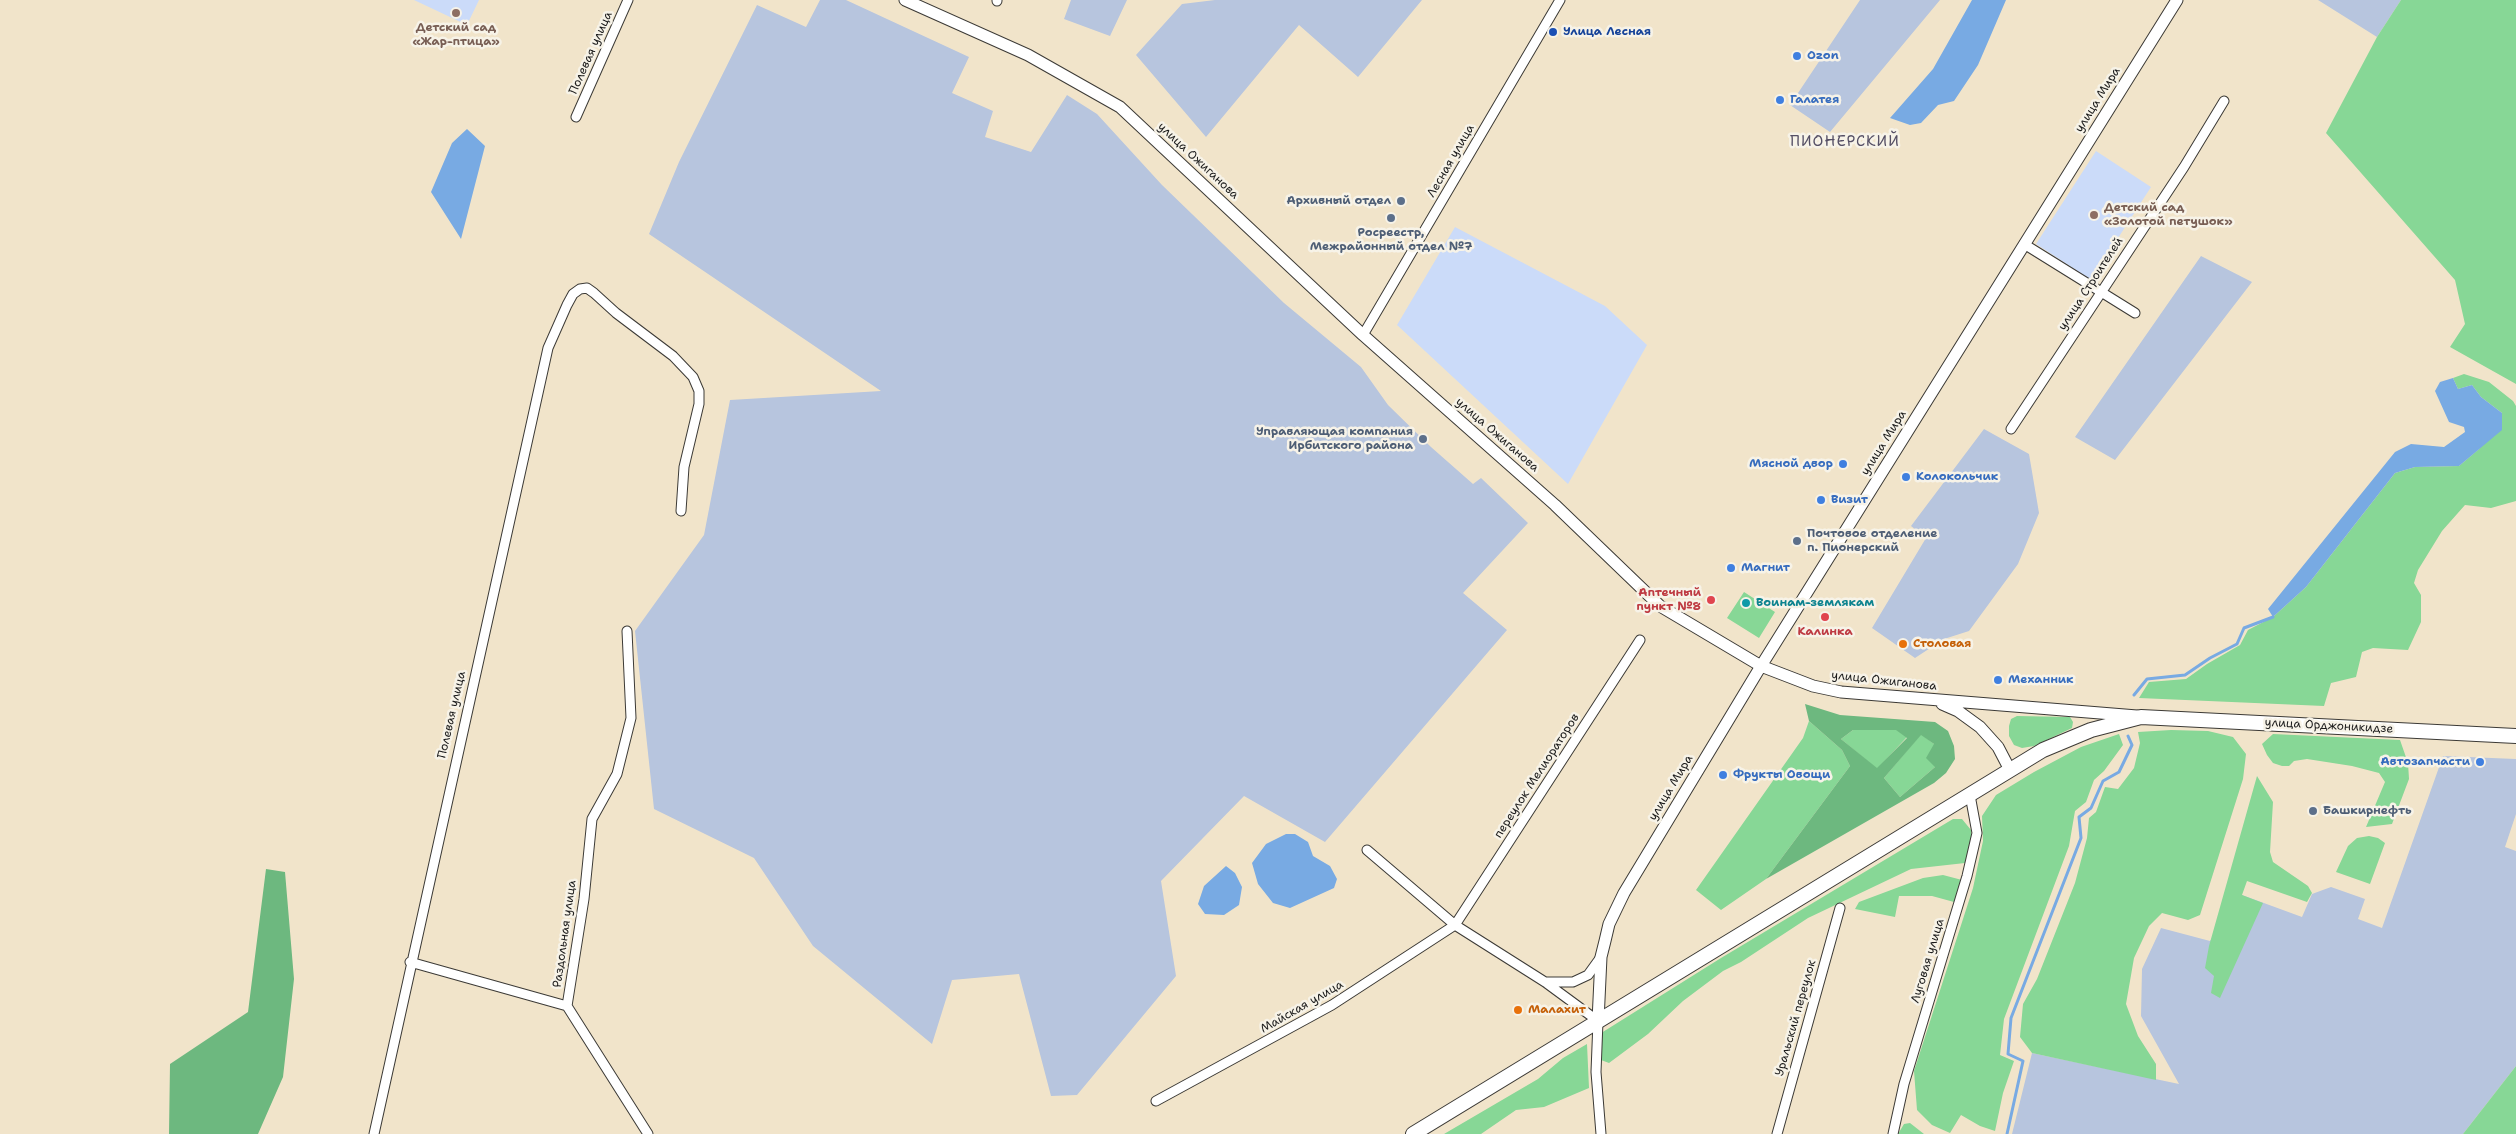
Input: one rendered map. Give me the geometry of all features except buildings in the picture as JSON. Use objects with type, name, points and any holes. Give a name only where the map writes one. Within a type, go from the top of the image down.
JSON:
[{"type":"main road","name":"улица Орджоникидзе","points":[[1413,1134],[2010,770],[2067,739],[2108,724],[2141,716],[2516,736]]},
{"type":"street","name":"Полевая улица","points":[[576,117],[628,0]]},
{"type":"street","name":"улица Ожиганова","points":[[905,0],[1028,55],[1120,107],[1363,335],[1555,505],[1660,606],[1761,666],[1804,683],[1841,692],[2141,716]]},
{"type":"street","name":"Лесная улица","points":[[1363,335],[1560,0]]},
{"type":"street","name":"улица Мира","points":[[1598,1021],[1602,957],[1609,924],[1624,893],[1761,666],[2177,0]]},
{"type":"street","name":"улица Строителей","points":[[2011,429],[2184,167],[2224,101]]},
{"type":"street","points":[[2024,244],[2135,313]]},
{"type":"street","name":"Полевая улица","points":[[374,1134],[410,962],[548,348],[572,294],[580,289],[587,288],[616,313],[674,356],[694,377],[699,391],[699,404],[684,467],[681,511]]},
{"type":"street","name":"Раздольная улица","points":[[627,631],[631,718],[617,774],[592,819],[584,899],[566,1006],[648,1134]]},
{"type":"street","name":"переулок Мелиораторов","points":[[1455,925],[1640,640]]},
{"type":"street","points":[[1934,700],[1958,711],[1980,727],[1998,747],[2010,770]]},
{"type":"street","name":"Луговая улица","points":[[1893,1134],[1904,1084],[1967,876],[1977,833],[1970,795]]},
{"type":"street","points":[[1367,850],[1455,925],[1545,982],[1598,1021],[1596,1072],[1600,1134]]},
{"type":"street","name":"Уральский переулок","points":[[1777,1134],[1840,908]]},
{"type":"street","name":"Майская улица","points":[[1156,1101],[1332,1005],[1455,925]]},
{"type":"street","points":[[1545,982],[1573,982],[1588,975],[1602,957]]},
{"type":"street","points":[[410,962],[566,1006]]},
{"type":"shaded area","name":"Детский сад «Жар-птица»","points":[[414,0],[479,0],[467,25]]},
{"type":"shaded area","points":[[820,0],[846,0],[969,57],[952,93],[993,111],[985,137],[1031,152],[1067,95],[1097,114],[1162,185],[1284,303],[1361,367],[1388,405],[1431,447],[1473,484],[1481,478],[1528,523],[1463,593],[1507,630],[1325,842],[1244,796],[1161,881],[1176,976],[1077,1095],[1051,1096],[1019,974],[952,980],[932,1044],[813,946],[754,858],[654,809],[635,631],[704,535],[730,400],[881,391],[649,234],[679,162],[757,5],[806,27]]},
{"type":"shaded area","points":[[1071,0],[1127,0],[1110,36],[1064,19]]},
{"type":"shaded area","points":[[1215,0],[1422,0],[1358,77],[1299,25],[1206,137],[1136,55],[1182,4]]},
{"type":"shaded area","points":[[1860,0],[1940,0],[1830,132],[1790,105]]},
{"type":"shaded area","points":[[2318,0],[2401,0],[2377,37]]},
{"type":"shaded area","name":"Детский сад «Золотой петушок»","points":[[2096,151],[2151,187],[2091,280],[2036,244]]},
{"type":"shaded area","points":[[1455,227],[1605,306],[1647,345],[1568,484],[1397,325]]},
{"type":"shaded area","points":[[2201,256],[2252,282],[2115,460],[2075,437]]},
{"type":"shaded area","points":[[1984,429],[2029,454],[2039,513],[2018,564],[1969,631],[1944,639],[1915,658],[1872,628],[1926,538],[1911,526]]},
{"type":"shaded area","points":[[2443,756],[2516,759],[2516,814],[2505,847],[2516,851],[2516,1066],[2463,1134],[2012,1134],[2032,1053],[2179,1084],[2141,1016],[2142,969],[2161,928],[2210,941],[2242,895],[2302,917],[2312,894],[2331,887],[2365,899],[2358,919],[2382,928]]},
{"type":"green space","points":[[2401,0],[2516,0],[2516,384],[2450,347],[2465,324],[2455,280],[2326,133],[2377,37]]},
{"type":"green space","points":[[2464,374],[2489,382],[2513,401],[2516,406],[2516,501],[2491,508],[2465,505],[2442,531],[2418,570],[2414,583],[2421,595],[2421,622],[2408,650],[2373,648],[2362,652],[2356,677],[2331,683],[2324,706],[2139,698],[2149,682],[2186,679],[2207,664],[2240,645],[2248,630],[2273,617],[2306,587],[2395,473],[2415,467],[2459,466],[2479,449],[2502,413],[2481,397],[2472,385],[2458,389],[2453,378]]},
{"type":"green space","points":[[1744,592],[1775,612],[1759,638],[1727,618]]},
{"type":"green space","points":[[1805,704],[1840,715],[1935,722],[1948,731],[1954,746],[1955,759],[1946,773],[1934,783],[1766,879],[1850,766],[1842,750],[1809,721]],"holes":[[[1853,730],[1896,730],[1907,738],[1877,768],[1841,739]],[[1921,735],[1934,744],[1926,758],[1935,767],[1900,797],[1884,778]]]},
{"type":"green space","points":[[2017,716],[2070,717],[2073,722],[2072,728],[2034,746],[2022,748],[2014,745],[2009,736],[2011,719]]},
{"type":"green space","points":[[1809,721],[1842,750],[1850,766],[1766,879],[1721,910],[1696,890],[1803,738]]},
{"type":"green space","points":[[1896,729],[1907,737],[1877,769],[1841,739],[1853,730]]},
{"type":"green space","points":[[2171,730],[2208,731],[2233,737],[2246,754],[2243,779],[2200,915],[2188,920],[2162,913],[2149,926],[2134,958],[2126,1004],[2138,1036],[2156,1064],[2156,1080],[2032,1053],[2020,1037],[2023,1004],[2037,979],[2075,883],[2087,838],[2089,818],[2096,812],[2105,787],[2118,789],[2134,768],[2140,743],[2138,732]]},
{"type":"green space","points":[[1921,734],[1934,744],[1935,767],[1900,797],[1884,778]]},
{"type":"green space","points":[[2119,734],[2123,745],[2104,771],[2094,780],[2086,802],[2075,811],[2069,846],[2004,1019],[2000,1055],[2014,1061],[2003,1093],[1995,1131],[1980,1126],[1961,1115],[1950,1133],[1932,1125],[1917,1110],[1914,1071],[1973,888],[1983,841],[1982,816],[1996,795],[2034,772],[2081,747]]},
{"type":"green space","points":[[2273,734],[2400,740],[2408,763],[2409,779],[2392,824],[2366,827],[2385,782],[2379,773],[2352,766],[2307,759],[2294,761],[2289,766],[2273,763],[2262,744]]},
{"type":"green space","points":[[2257,776],[2273,802],[2270,852],[2273,862],[2308,886],[2312,893],[2307,902],[2247,881],[2242,895],[2263,903],[2220,998],[2211,993],[2214,976],[2205,968],[2209,946]]},
{"type":"green space","points":[[1953,819],[1962,819],[1971,830],[1972,848],[1965,863],[1911,869],[1808,918],[1741,962],[1723,971],[1683,1001],[1648,1034],[1609,1063],[1601,1060],[1598,1035],[1721,958]]},
{"type":"green space","points":[[2369,836],[2378,838],[2385,843],[2370,884],[2336,872],[2348,846],[2357,838]]},
{"type":"green space","points":[[266,869],[285,872],[294,979],[283,1077],[258,1134],[169,1134],[170,1064],[248,1012]]},
{"type":"green space","points":[[1943,875],[1962,880],[1954,902],[1932,896],[1899,896],[1895,917],[1855,909],[1859,902],[1923,878]]},
{"type":"green space","points":[[1587,1044],[1589,1088],[1544,1107],[1516,1110],[1481,1134],[1444,1134],[1538,1079],[1563,1058]]},
{"type":"green space","points":[[2516,1066],[2516,1134],[2463,1134]]},
{"type":"green space","points":[[1910,1123],[1924,1134],[1898,1134],[1904,1124]]},
{"type":"water","points":[[1972,0],[2006,0],[1978,65],[1954,101],[1938,105],[1921,123],[1910,125],[1890,118],[1933,69]]},
{"type":"water","points":[[467,129],[485,146],[461,239],[431,192],[452,143]]},
{"type":"water","points":[[2453,378],[2458,389],[2472,385],[2481,397],[2502,413],[2502,430],[2459,466],[2415,467],[2395,473],[2306,587],[2273,617],[2268,609],[2395,452],[2411,444],[2444,447],[2465,432],[2464,427],[2449,422],[2435,391],[2440,382]]},
{"type":"water","points":[[1286,834],[1295,834],[1308,842],[1313,856],[1330,866],[1337,879],[1334,888],[1290,908],[1273,903],[1258,884],[1252,863],[1266,844]]},
{"type":"water","points":[[1226,866],[1235,873],[1242,887],[1239,905],[1224,915],[1205,914],[1198,904],[1204,886]]},
{"type":"waterway","points":[[2134,695],[2147,679],[2185,675],[2210,658],[2237,644],[2244,628],[2273,617]]},
{"type":"waterway","points":[[2007,1134],[2023,1061],[2008,1054],[2011,1018],[2081,838],[2079,817],[2091,808],[2103,781],[2119,772],[2132,745],[2128,736]]},
{"type":"place","name":"Детский сад «Жар-птица»","points":[[456,13]]},
{"type":"place","name":"Улица Лесная","points":[[1553,32]]},
{"type":"place","name":"Ozon","points":[[1797,56]]},
{"type":"place","name":"Галатея","points":[[1780,100]]},
{"type":"place","name":"Архивный отдел","points":[[1401,201]]},
{"type":"place","name":"Детский сад «Золотой петушок»","points":[[2094,215]]},
{"type":"place","name":"Росреестр, Межрайонный отдел №7","points":[[1391,218]]},
{"type":"place","name":"Управляющая компания Ирбитского района","points":[[1423,439]]},
{"type":"place","name":"Мясной двор","points":[[1843,464]]},
{"type":"place","name":"Колокольчик","points":[[1906,477]]},
{"type":"place","name":"Визит","points":[[1821,500]]},
{"type":"place","name":"Почтовое отделение п. Пионерский","points":[[1797,541]]},
{"type":"place","name":"Магнит","points":[[1731,568]]},
{"type":"place","name":"Аптечный пункт №8","points":[[1711,600]]},
{"type":"place","name":"Воинам-землякам","points":[[1746,603]]},
{"type":"place","name":"Калинка","points":[[1825,617]]},
{"type":"place","name":"Столовая","points":[[1903,644]]},
{"type":"place","name":"Механник","points":[[1998,680]]},
{"type":"place","name":"Автозапчасти","points":[[2480,762]]},
{"type":"place","name":"Фрукты Овощи","points":[[1723,775]]},
{"type":"place","name":"Башкирнефть","points":[[2313,811]]},
{"type":"place","name":"Малахит","points":[[1518,1010]]},
{"type":"district","name":"ПИОНЕРСКИЙ","points":[[1845,142]]}]
